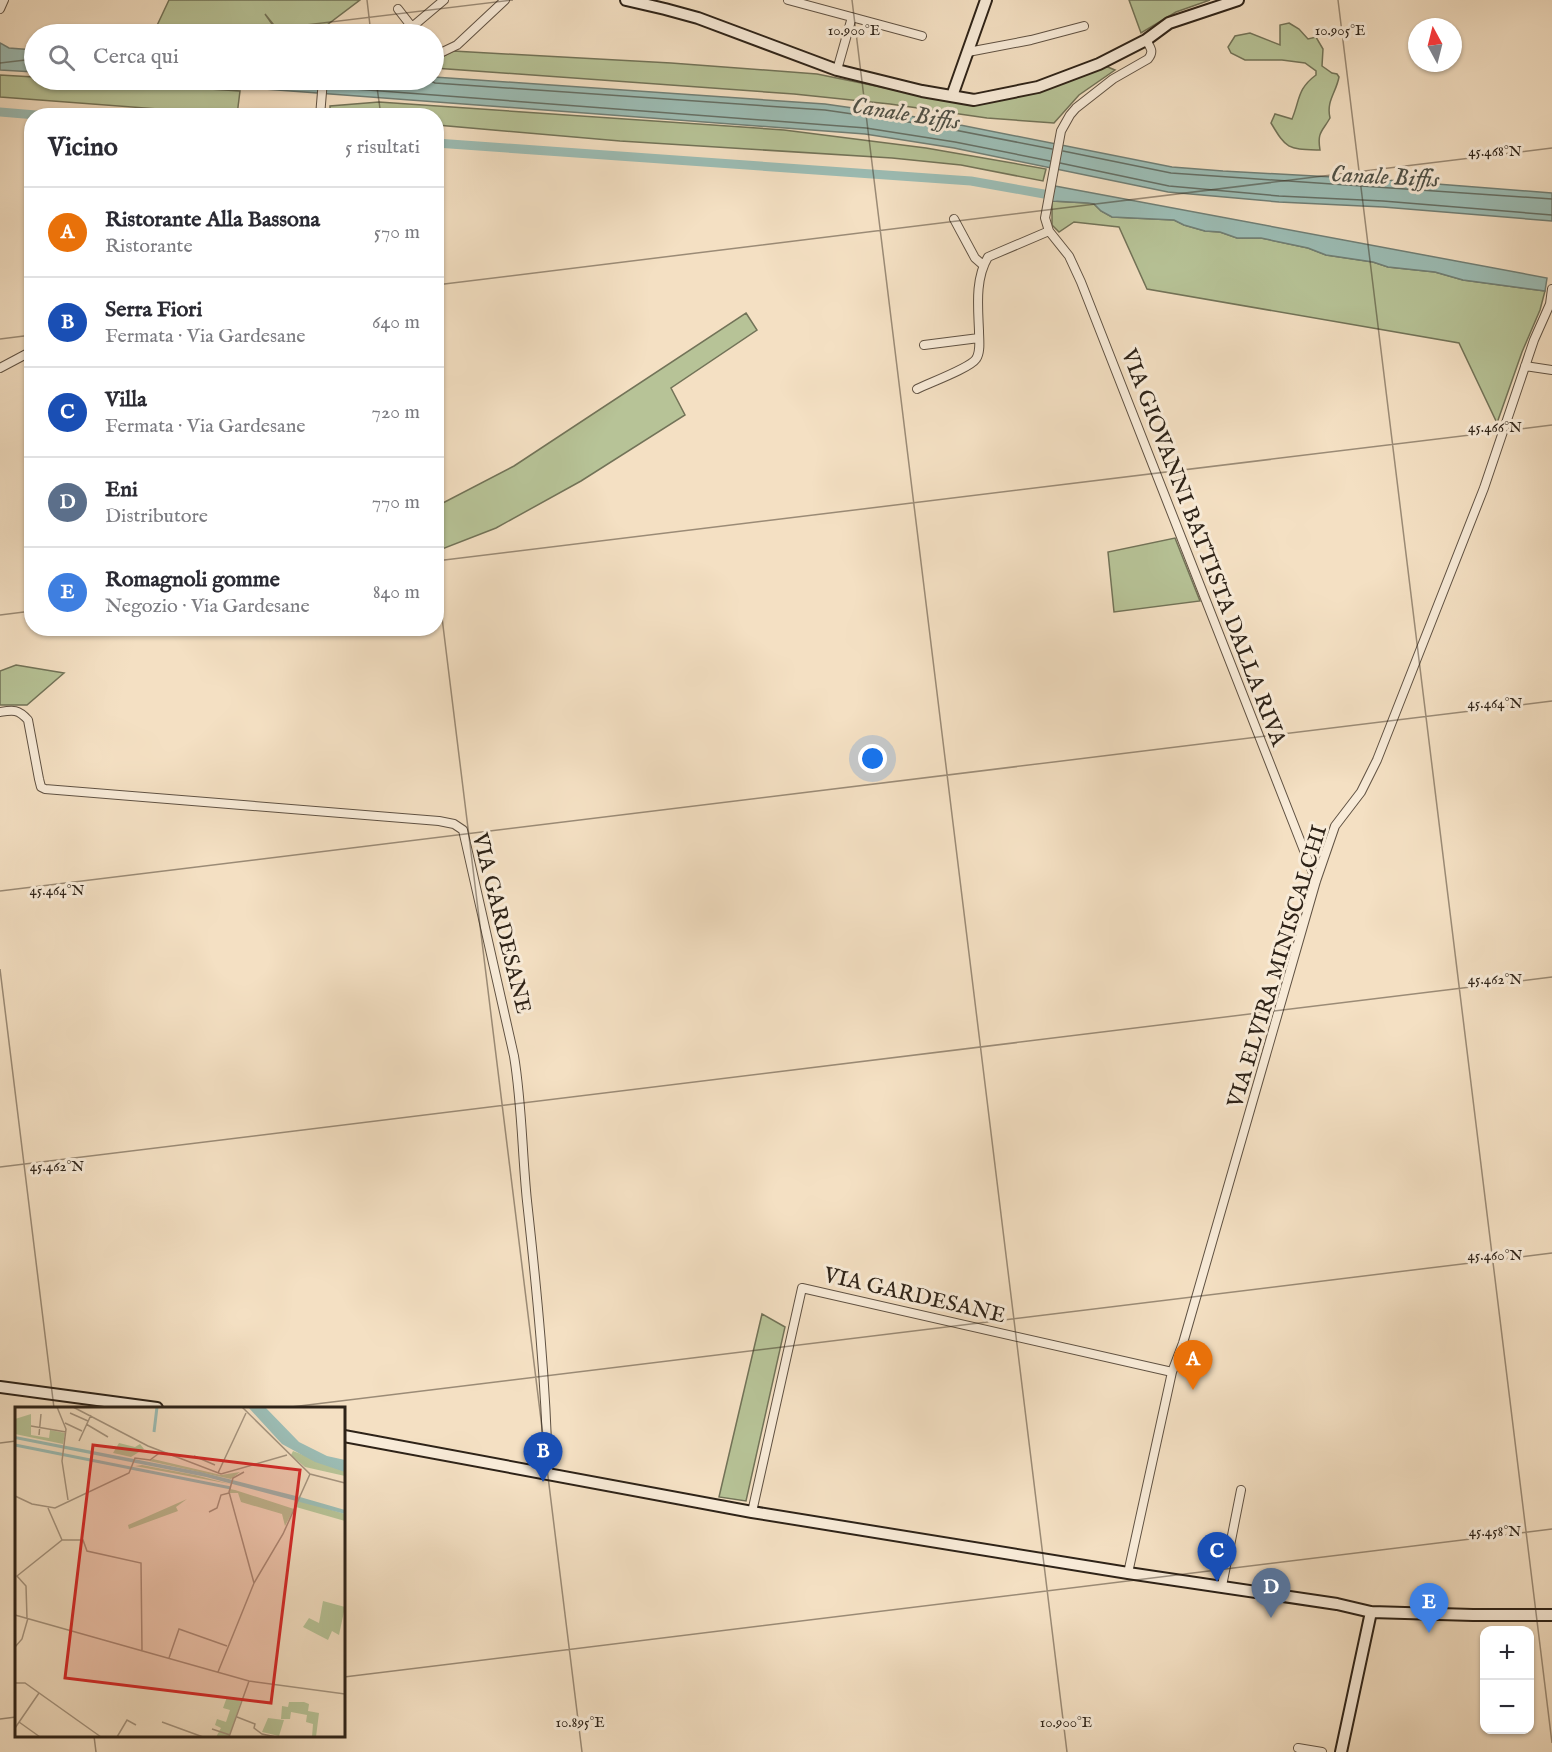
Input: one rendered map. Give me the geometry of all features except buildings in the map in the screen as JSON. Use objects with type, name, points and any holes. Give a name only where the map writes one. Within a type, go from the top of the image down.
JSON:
[{"type":"main road","points":[[626,0],[698,18],[837,70],[922,91],[974,100],[1038,87],[1099,64],[1146,40],[1169,23],[1238,0]]},
{"type":"main road","points":[[952,96],[986,0]]},
{"type":"main road","points":[[0,1387],[150,1407]]},
{"type":"main road","points":[[345,1436],[752,1512],[1128,1573],[1337,1604],[1371,1612],[1552,1615]]},
{"type":"main road","points":[[1341,1752],[1371,1612]]},
{"type":"street","points":[[0,9],[4,0]]},
{"type":"street","points":[[416,24],[444,0]]},
{"type":"street","points":[[444,51],[457,45],[505,0]]},
{"type":"street","points":[[788,0],[922,36]]},
{"type":"street","points":[[398,9],[410,24]]},
{"type":"street","points":[[837,70],[852,17]]},
{"type":"street","points":[[968,52],[1031,40],[1084,26]]},
{"type":"street","points":[[917,389],[969,365],[976,358],[979,349],[978,293],[983,265],[988,257],[1049,231],[1046,218],[1047,203],[1058,140],[1066,121],[1076,108],[1113,79],[1152,55],[1152,50],[1146,40]]},
{"type":"street","points":[[321,108],[322,90]]},
{"type":"street","points":[[954,219],[975,258],[983,265]]},
{"type":"street","name":"VIA GIOVANNI BATTISTA DALLA RIVA","points":[[1049,231],[1069,256],[1081,282],[1316,881]]},
{"type":"street","name":"VIA ELVIRA MINISCALCHI","points":[[1128,1573],[1172,1372],[1184,1343],[1316,881],[1335,826],[1361,792],[1377,760],[1484,488],[1534,340],[1550,304],[1552,289]]},
{"type":"street","points":[[924,345],[979,338]]},
{"type":"street","points":[[0,368],[24,355]]},
{"type":"street","points":[[1525,366],[1552,370]]},
{"type":"street","name":"VIA GARDESANE","points":[[0,712],[12,710],[21,712],[27,720],[41,787],[45,789],[439,820],[454,824],[463,830],[519,1085],[543,1366],[548,1474]]},
{"type":"street","name":"VIA GARDESANE","points":[[752,1512],[802,1288],[1172,1372]]},
{"type":"street","points":[[1222,1586],[1241,1490]]},
{"type":"street","points":[[1298,1748],[1322,1752]]},
{"type":"green space","points":[[169,0],[360,0],[328,24],[273,24],[265,14],[272,24],[158,24]]},
{"type":"green space","points":[[1129,0],[1210,0],[1176,12],[1141,33]]},
{"type":"green space","points":[[1289,23],[1299,29],[1308,39],[1316,37],[1323,49],[1322,66],[1339,77],[1330,102],[1330,118],[1320,136],[1320,150],[1290,146],[1285,143],[1271,123],[1275,114],[1292,119],[1302,90],[1316,75],[1316,71],[1305,63],[1282,60],[1245,60],[1231,53],[1228,47],[1235,36],[1250,33],[1280,45],[1280,25]]},
{"type":"green space","points":[[453,51],[817,74],[925,96],[975,103],[1103,65],[1115,70],[1079,95],[1054,123],[987,118],[890,104],[794,94],[444,69],[444,56]]},
{"type":"green space","points":[[0,75],[24,76],[24,90],[240,91],[238,108],[145,108],[0,97]]},
{"type":"green space","points":[[379,102],[784,130],[926,148],[1046,169],[1043,181],[961,165],[892,158],[620,141],[444,126],[444,108],[330,108],[330,106]]},
{"type":"green space","points":[[1052,201],[1094,204],[1112,217],[1174,220],[1205,231],[1220,232],[1237,238],[1261,238],[1308,248],[1326,255],[1373,262],[1388,267],[1435,272],[1463,280],[1545,291],[1497,423],[1459,343],[1147,289],[1119,227],[1074,222],[1059,232],[1052,225]]},
{"type":"green space","points":[[746,313],[757,330],[671,388],[685,415],[581,481],[496,528],[444,548],[444,502],[514,466]]},
{"type":"green space","points":[[1175,538],[1200,601],[1114,612],[1108,552]]},
{"type":"green space","points":[[16,665],[64,673],[27,705],[0,705],[0,671]]},
{"type":"green space","points":[[762,1314],[785,1327],[746,1501],[719,1497]]},
{"type":"water","points":[[0,43],[9,48],[24,49],[24,71],[0,70]]},
{"type":"water","points":[[444,78],[825,104],[930,119],[1172,167],[1552,193],[1552,221],[1168,192],[954,148],[865,134],[277,90],[444,90]]},
{"type":"water","points":[[1055,186],[1547,278],[1545,291],[1463,280],[1435,272],[1388,267],[1373,262],[1326,255],[1308,248],[1261,238],[1237,238],[1220,232],[1205,231],[1174,220],[1112,217],[1094,204],[1052,201]]},
{"type":"waterway","points":[[0,112],[24,114]]},
{"type":"waterway","points":[[444,144],[971,181],[1055,196]]},
{"type":"place","name":"Ristorante Alla Bassona","points":[[1193,1390]]},
{"type":"place","name":"Serra Fiori","points":[[543,1482]]},
{"type":"place","name":"Villa","points":[[1217,1582]]},
{"type":"place","name":"Eni","points":[[1271,1618]]},
{"type":"place","name":"Romagnoli gomme","points":[[1429,1633]]},
{"type":"water label","name":"Canale Biffis","points":[[906,113]]},
{"type":"water label","name":"Canale Biffis","points":[[1385,176]]}]
